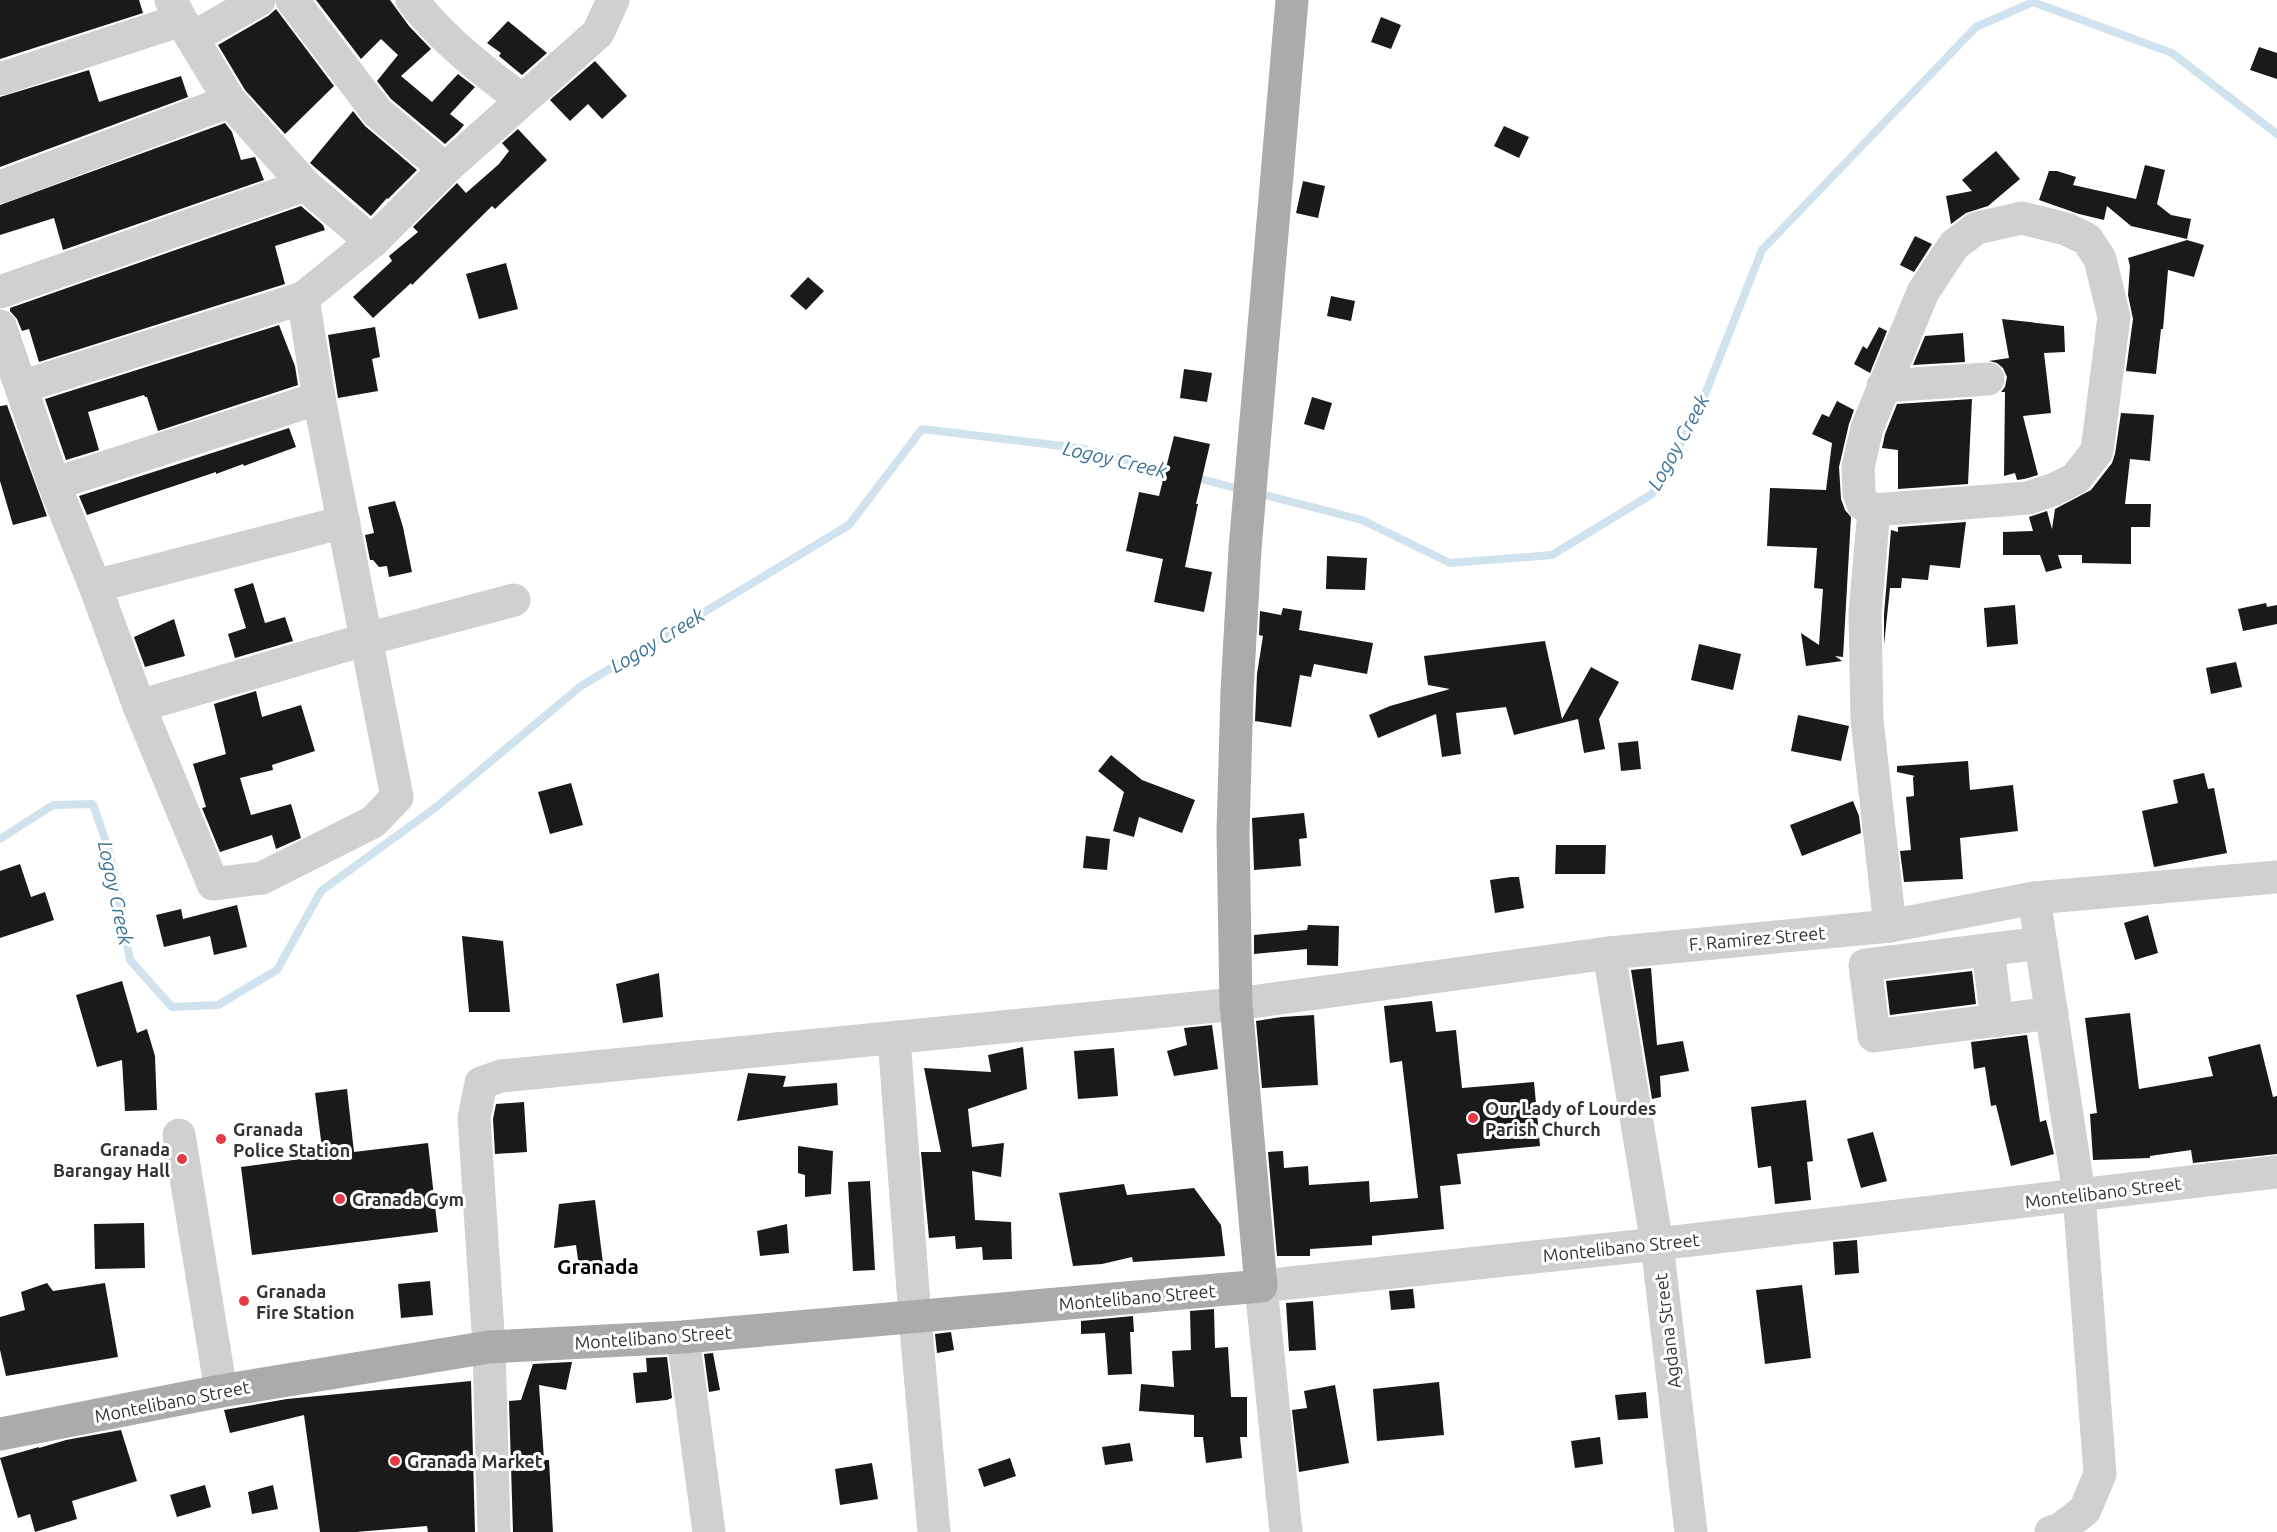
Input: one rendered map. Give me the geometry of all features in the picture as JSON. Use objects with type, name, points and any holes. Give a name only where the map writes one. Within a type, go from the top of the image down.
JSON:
[{"type":"main road","points":[[1261,1286],[1236,1004],[1233,832],[1237,691],[1245,549],[1292,0]]},
{"type":"main road","name":"Montelibano Street","points":[[0,1434],[221,1391],[489,1347],[683,1337],[1261,1286]]},
{"type":"street","points":[[0,79],[181,19],[259,0]]},
{"type":"street","points":[[292,0],[377,112],[445,169]]},
{"type":"street","points":[[412,0],[426,18],[480,69],[522,100]]},
{"type":"street","points":[[21,387],[303,298],[372,242],[445,169],[598,33],[613,0]]},
{"type":"street","points":[[181,19],[230,101],[305,185],[372,242]]},
{"type":"street","points":[[0,187],[230,101]]},
{"type":"street","points":[[0,292],[305,185]]},
{"type":"street","points":[[2022,218],[2066,229],[2087,239],[2100,259],[2114,317],[2097,451],[2076,478],[2055,489],[2028,498],[1874,510],[1863,504],[1859,493],[1858,467],[1867,428],[1923,292],[1954,245],[1977,228],[2022,218]]},
{"type":"street","points":[[0,327],[54,484],[95,586],[139,706],[213,885],[261,878],[373,822],[397,797],[319,398],[303,298]]},
{"type":"street","points":[[1883,386],[1988,379]]},
{"type":"street","points":[[54,484],[319,398]]},
{"type":"street","points":[[1874,510],[1865,613],[1867,720],[1890,926]]},
{"type":"street","points":[[95,586],[344,522]]},
{"type":"street","points":[[139,706],[367,639],[514,600]]},
{"type":"street","name":"F. Ramirez Street","points":[[489,1347],[474,1118],[482,1083],[501,1076],[1236,1004],[1609,952],[1890,926],[2034,898],[2277,877]]},
{"type":"street","points":[[2034,898],[2079,1194],[2100,1474],[2085,1510],[2055,1531]]},
{"type":"street","points":[[2041,943],[1865,965],[1874,1036],[2052,1014]]},
{"type":"street","points":[[1988,950],[1996,1021]]},
{"type":"street","name":"Agdana Street","points":[[1609,952],[1657,1244],[1691,1532]]},
{"type":"street","points":[[894,1038],[934,1532]]},
{"type":"street","points":[[179,1135],[221,1391]]},
{"type":"street","name":"Montelibano Street","points":[[1261,1286],[1657,1244],[2277,1172]]},
{"type":"street","points":[[1261,1286],[1286,1532]]},
{"type":"street","points":[[683,1337],[709,1532]]},
{"type":"street","points":[[489,1347],[494,1532]]},
{"type":"building","points":[[0,0],[139,0],[143,13],[0,59]]},
{"type":"building","points":[[316,0],[390,0],[409,26],[431,49],[401,76],[432,102],[458,74],[475,87],[450,114],[464,125],[458,132],[445,144],[391,99],[377,81],[398,55],[381,39],[361,59]]},
{"type":"building","points":[[276,9],[334,86],[285,134],[245,90],[218,45]]},
{"type":"building","points":[[1381,17],[1401,25],[1391,49],[1371,42]]},
{"type":"building","points":[[508,21],[547,53],[522,75],[499,56],[501,53],[487,43]]},
{"type":"building","points":[[2259,47],[2277,53],[2277,79],[2250,70]]},
{"type":"building","points":[[595,61],[627,96],[602,119],[588,104],[570,121],[550,100]]},
{"type":"building","points":[[89,70],[99,102],[181,76],[188,97],[0,167],[0,97]]},
{"type":"building","points":[[353,111],[365,126],[417,170],[371,216],[310,163]]},
{"type":"building","points":[[225,123],[232,132],[241,160],[255,157],[264,180],[63,250],[54,218],[0,235],[0,205]]},
{"type":"building","points":[[1504,126],[1529,137],[1519,158],[1494,146]]},
{"type":"building","points":[[518,129],[547,160],[495,209],[492,206],[412,285],[411,283],[373,318],[353,297],[392,261],[389,256],[418,232],[413,227],[457,183],[466,193],[499,164],[509,151],[502,143]]},
{"type":"building","points":[[1996,151],[2020,179],[1988,206],[1966,213],[1951,224],[1946,196],[1972,191],[1962,180]]},
{"type":"building","points":[[2145,165],[2165,170],[2157,204],[2171,215],[2191,219],[2187,239],[2131,226],[2107,206],[2104,220],[2039,200],[2049,171],[2076,177],[2073,185],[2136,199]]},
{"type":"building","points":[[1303,181],[1325,186],[1318,218],[1296,213]]},
{"type":"building","points":[[301,206],[323,225],[325,230],[275,246],[285,284],[39,362],[29,329],[22,331],[17,319],[10,311],[10,308]]},
{"type":"building","points":[[1915,236],[1932,244],[1914,272],[1900,265]]},
{"type":"building","points":[[2187,240],[2204,245],[2194,277],[2168,270],[2156,374],[2126,371],[2133,319],[2128,295],[2130,266],[2128,258]]},
{"type":"building","points":[[506,263],[518,309],[479,319],[466,274]]},
{"type":"building","points":[[808,277],[824,291],[806,310],[790,296]]},
{"type":"building","points":[[1331,296],[1355,301],[1351,321],[1327,316]]},
{"type":"building","points":[[2002,319],[2064,326],[2065,352],[2044,353],[2051,413],[2023,416],[2038,475],[2017,480],[2015,473],[2004,476],[2005,392],[2001,392],[2005,387],[2007,377],[2003,368],[1989,361],[2009,358]]},
{"type":"building","points":[[279,325],[295,366],[298,385],[158,431],[147,397],[144,395],[88,412],[99,450],[66,460],[45,399]]},
{"type":"building","points":[[375,327],[380,357],[372,359],[378,391],[338,398],[328,335]]},
{"type":"building","points":[[1879,327],[1887,331],[1870,373],[1854,364],[1863,346],[1867,349]]},
{"type":"building","points":[[1963,333],[1965,362],[1913,365],[1925,336]]},
{"type":"building","points":[[1184,369],[1212,373],[1207,402],[1180,398]]},
{"type":"building","points":[[1312,397],[1332,403],[1324,430],[1304,424]]},
{"type":"building","points":[[1972,399],[1968,484],[1898,489],[1898,450],[1882,448],[1897,404]]},
{"type":"building","points":[[1837,401],[1854,410],[1839,467],[1841,499],[1845,510],[1851,517],[1843,657],[1835,656],[1842,661],[1806,666],[1801,633],[1819,645],[1823,589],[1814,588],[1817,548],[1767,546],[1770,488],[1826,490],[1832,443],[1812,434],[1822,414],[1829,417]]},
{"type":"building","points":[[7,405],[47,516],[13,525],[0,481],[0,406]]},
{"type":"building","points":[[2121,413],[2154,415],[2150,461],[2130,459],[2125,504],[2151,504],[2150,527],[2131,527],[2131,564],[2082,563],[2082,555],[2058,555],[2062,568],[2046,572],[2040,555],[2003,555],[2003,532],[2033,531],[2029,517],[2047,511],[2052,529],[2055,509],[2091,490],[2112,463]]},
{"type":"building","points":[[289,428],[296,447],[244,466],[243,464],[216,474],[216,472],[87,515],[79,496]]},
{"type":"building","points":[[1174,436],[1210,444],[1185,567],[1212,572],[1204,612],[1154,602],[1163,559],[1126,551],[1139,492],[1159,496]]},
{"type":"building","points":[[395,501],[412,572],[389,577],[387,566],[379,567],[373,560],[370,560],[365,535],[374,533],[368,507]]},
{"type":"building","points":[[1966,522],[1960,568],[1930,565],[1928,580],[1902,578],[1901,588],[1890,588],[1884,645],[1884,614],[1891,530],[1898,532],[1898,527]]},
{"type":"building","points":[[1327,556],[1367,558],[1365,590],[1326,589]]},
{"type":"building","points":[[253,583],[265,623],[285,617],[293,641],[235,658],[228,634],[246,628],[234,589]]},
{"type":"building","points":[[2266,603],[2267,607],[2277,605],[2277,624],[2243,631],[2238,609]]},
{"type":"building","points":[[2015,605],[2018,644],[1987,647],[1984,608]]},
{"type":"building","points":[[1283,608],[1302,611],[1299,630],[1373,643],[1367,674],[1314,664],[1311,677],[1300,675],[1291,727],[1255,721],[1257,674],[1263,636],[1259,635],[1260,611],[1281,615]]},
{"type":"building","points":[[174,619],[185,656],[145,667],[134,637]]},
{"type":"building","points":[[1545,641],[1562,719],[1591,667],[1619,682],[1599,719],[1605,749],[1584,753],[1578,719],[1514,735],[1506,707],[1456,713],[1461,754],[1442,757],[1436,714],[1378,738],[1369,715],[1390,706],[1450,689],[1428,685],[1424,656]]},
{"type":"building","points":[[1699,644],[1741,654],[1733,690],[1691,680]]},
{"type":"building","points":[[2236,662],[2242,687],[2211,694],[2206,668]]},
{"type":"building","points":[[256,691],[262,717],[301,705],[315,751],[272,765],[273,770],[240,778],[251,815],[291,804],[301,838],[276,849],[272,835],[220,852],[202,808],[206,807],[193,764],[226,754],[214,704]]},
{"type":"building","points":[[1798,715],[1849,726],[1841,761],[1791,751]]},
{"type":"building","points":[[1638,741],[1641,769],[1621,771],[1618,743]]},
{"type":"building","points":[[1111,755],[1142,780],[1195,800],[1182,833],[1139,817],[1134,837],[1113,831],[1124,792],[1098,771]]},
{"type":"building","points":[[1968,761],[1970,790],[2013,785],[2018,831],[1960,838],[1963,879],[1904,882],[1900,851],[1911,850],[1906,797],[1914,796],[1913,777],[1915,776],[1897,772],[1897,766]]},
{"type":"building","points":[[2204,773],[2208,789],[2214,788],[2227,853],[2154,867],[2142,811],[2178,803],[2173,780]]},
{"type":"building","points":[[571,783],[583,825],[550,834],[538,792]]},
{"type":"building","points":[[1853,801],[1859,816],[1861,833],[1802,856],[1790,825]]},
{"type":"building","points":[[1304,813],[1307,838],[1299,839],[1301,866],[1254,870],[1252,818]]},
{"type":"building","points":[[1086,836],[1110,839],[1107,870],[1083,868]]},
{"type":"building","points":[[1556,845],[1606,845],[1605,874],[1555,874]]},
{"type":"building","points":[[20,864],[31,897],[45,892],[54,920],[0,938],[0,871]]},
{"type":"building","points":[[1519,877],[1524,908],[1495,913],[1490,880]]},
{"type":"building","points":[[237,905],[247,947],[214,955],[210,936],[164,947],[156,915],[181,909],[183,919]]},
{"type":"building","points":[[2148,915],[2158,953],[2135,960],[2124,923]]},
{"type":"building","points":[[1308,925],[1339,926],[1338,966],[1307,965],[1307,949],[1254,954],[1254,935],[1307,930]]},
{"type":"building","points":[[462,936],[503,941],[510,1012],[469,1012]]},
{"type":"building","points":[[1651,968],[1657,1045],[1683,1041],[1689,1071],[1660,1076],[1661,1097],[1652,1099],[1631,970]]},
{"type":"building","points":[[1972,971],[1976,1004],[1890,1015],[1886,981]]},
{"type":"building","points":[[659,973],[663,1017],[623,1023],[616,984]]},
{"type":"building","points":[[122,981],[137,1033],[147,1029],[155,1056],[157,1110],[125,1111],[122,1060],[97,1067],[76,995]]},
{"type":"building","points":[[1432,1001],[1436,1032],[1456,1030],[1462,1088],[1534,1082],[1540,1146],[1457,1154],[1461,1184],[1440,1186],[1444,1229],[1372,1236],[1372,1245],[1310,1249],[1310,1256],[1277,1256],[1268,1152],[1283,1151],[1284,1168],[1308,1166],[1309,1185],[1369,1181],[1370,1202],[1418,1198],[1402,1061],[1390,1063],[1384,1006]]},
{"type":"building","points":[[2130,1013],[2139,1089],[2213,1076],[2208,1057],[2260,1044],[2273,1097],[2277,1096],[2277,1154],[2193,1163],[2191,1150],[2150,1156],[2150,1158],[2093,1160],[2090,1114],[2097,1113],[2085,1018]]},
{"type":"building","points":[[1314,1015],[1318,1085],[1262,1088],[1256,1021]]},
{"type":"building","points":[[1212,1025],[1218,1069],[1174,1076],[1167,1051],[1187,1045],[1184,1028]]},
{"type":"building","points":[[2027,1035],[2040,1122],[2046,1120],[2054,1154],[2011,1166],[1996,1105],[1991,1106],[1985,1067],[1974,1069],[1971,1042]]},
{"type":"building","points":[[1023,1047],[1027,1089],[968,1109],[972,1147],[1004,1143],[1001,1177],[972,1171],[975,1220],[1011,1222],[1012,1259],[983,1260],[982,1247],[956,1249],[955,1236],[929,1238],[921,1152],[941,1152],[924,1068],[991,1072],[988,1055]]},
{"type":"building","points":[[1114,1048],[1118,1096],[1078,1099],[1074,1051]]},
{"type":"building","points":[[748,1073],[786,1076],[783,1087],[837,1083],[838,1105],[737,1121]]},
{"type":"building","name":"Granada Gym","points":[[347,1089],[354,1152],[428,1143],[438,1232],[252,1255],[241,1167],[323,1156],[315,1093]]},
{"type":"building","points":[[1806,1100],[1813,1161],[1807,1162],[1811,1200],[1775,1204],[1771,1166],[1758,1168],[1751,1107]]},
{"type":"building","points":[[524,1102],[527,1152],[495,1154],[493,1119],[496,1104]]},
{"type":"building","points":[[1873,1132],[1887,1181],[1861,1188],[1847,1139]]},
{"type":"building","points":[[798,1146],[833,1151],[831,1194],[805,1197],[805,1175],[798,1173]]},
{"type":"building","points":[[870,1181],[875,1270],[853,1271],[848,1182]]},
{"type":"building","points":[[1124,1184],[1127,1195],[1194,1188],[1221,1225],[1225,1256],[1133,1262],[1132,1257],[1102,1264],[1073,1266],[1059,1193]]},
{"type":"building","points":[[595,1200],[604,1271],[580,1274],[576,1245],[554,1248],[559,1204]]},
{"type":"building","points":[[144,1223],[145,1268],[95,1269],[94,1224]]},
{"type":"building","points":[[787,1224],[789,1253],[760,1256],[757,1231]]},
{"type":"building","points":[[1857,1240],[1859,1273],[1835,1275],[1833,1242]]},
{"type":"building","points":[[430,1281],[433,1315],[401,1318],[398,1284]]},
{"type":"building","points":[[47,1283],[53,1291],[105,1283],[118,1357],[6,1376],[0,1350],[0,1317],[25,1310],[21,1292]]},
{"type":"building","points":[[1802,1285],[1811,1358],[1765,1364],[1756,1290]]},
{"type":"building","points":[[1413,1289],[1415,1308],[1391,1310],[1389,1291]]},
{"type":"building","points":[[1313,1301],[1316,1350],[1289,1351],[1286,1303]]},
{"type":"building","points":[[1214,1309],[1215,1348],[1228,1347],[1231,1397],[1247,1397],[1247,1437],[1240,1437],[1242,1458],[1206,1463],[1203,1437],[1194,1437],[1194,1415],[1139,1411],[1141,1384],[1174,1387],[1172,1351],[1191,1350],[1190,1311]]},
{"type":"building","points":[[1133,1316],[1134,1332],[1130,1332],[1132,1374],[1108,1375],[1105,1333],[1081,1334],[1081,1321]]},
{"type":"building","points":[[951,1332],[954,1350],[937,1353],[935,1334]]},
{"type":"building","points":[[713,1353],[720,1390],[709,1392],[704,1354]]},
{"type":"building","points":[[667,1357],[672,1398],[636,1403],[633,1373],[647,1372],[646,1358]]},
{"type":"building","points":[[572,1362],[566,1390],[539,1385],[544,1460],[549,1460],[553,1532],[513,1532],[509,1401],[521,1400],[533,1364]]},
{"type":"building","name":"Granada Market","points":[[471,1381],[475,1532],[428,1532],[427,1526],[356,1532],[320,1532],[304,1415],[230,1433],[224,1410],[287,1399]]},
{"type":"building","points":[[1439,1382],[1444,1435],[1377,1441],[1373,1389]]},
{"type":"building","points":[[1335,1385],[1349,1463],[1299,1472],[1292,1410],[1307,1408],[1304,1391]]},
{"type":"building","points":[[1646,1392],[1648,1418],[1618,1420],[1615,1395]]},
{"type":"building","points":[[121,1430],[137,1481],[72,1501],[77,1519],[35,1532],[30,1514],[18,1518],[0,1458],[66,1440]]},
{"type":"building","points":[[1600,1437],[1603,1464],[1575,1468],[1571,1441]]},
{"type":"building","points":[[1130,1443],[1133,1461],[1105,1465],[1102,1447]]},
{"type":"building","points":[[1010,1458],[1016,1476],[984,1487],[978,1469]]},
{"type":"building","points":[[872,1463],[878,1499],[840,1505],[835,1469]]},
{"type":"building","points":[[205,1485],[211,1507],[177,1517],[170,1495]]},
{"type":"building","points":[[273,1485],[278,1509],[252,1514],[248,1492]]},
{"type":"waterway","name":"Logoy Creek","points":[[1257,493],[1362,520],[1450,563],[1552,555],[1652,494],[1698,412],[1762,250],[1976,27],[2033,2],[2172,53],[2277,134]]},
{"type":"waterway","name":"Logoy Creek","points":[[0,839],[53,805],[93,804],[110,854],[130,960],[172,1007],[218,1005],[277,970],[321,891],[435,808],[581,686],[849,525],[922,429],[1079,448],[1173,472]]},
{"type":"waterway","name":"Logoy Creek","points":[[1193,477],[1243,490]]},
{"type":"place","name":"Our Lady of Lourdes Parish Church","points":[[1473,1118]]},
{"type":"place","name":"Granada Police Station","points":[[221,1139]]},
{"type":"place","name":"Granada Barangay Hall","points":[[182,1159]]},
{"type":"place","name":"Granada Gym","points":[[340,1199]]},
{"type":"place","name":"Granada Fire Station","points":[[244,1301]]},
{"type":"place","name":"Granada Market","points":[[395,1461]]},
{"type":"district","name":"Granada","points":[[598,1266]]}]
